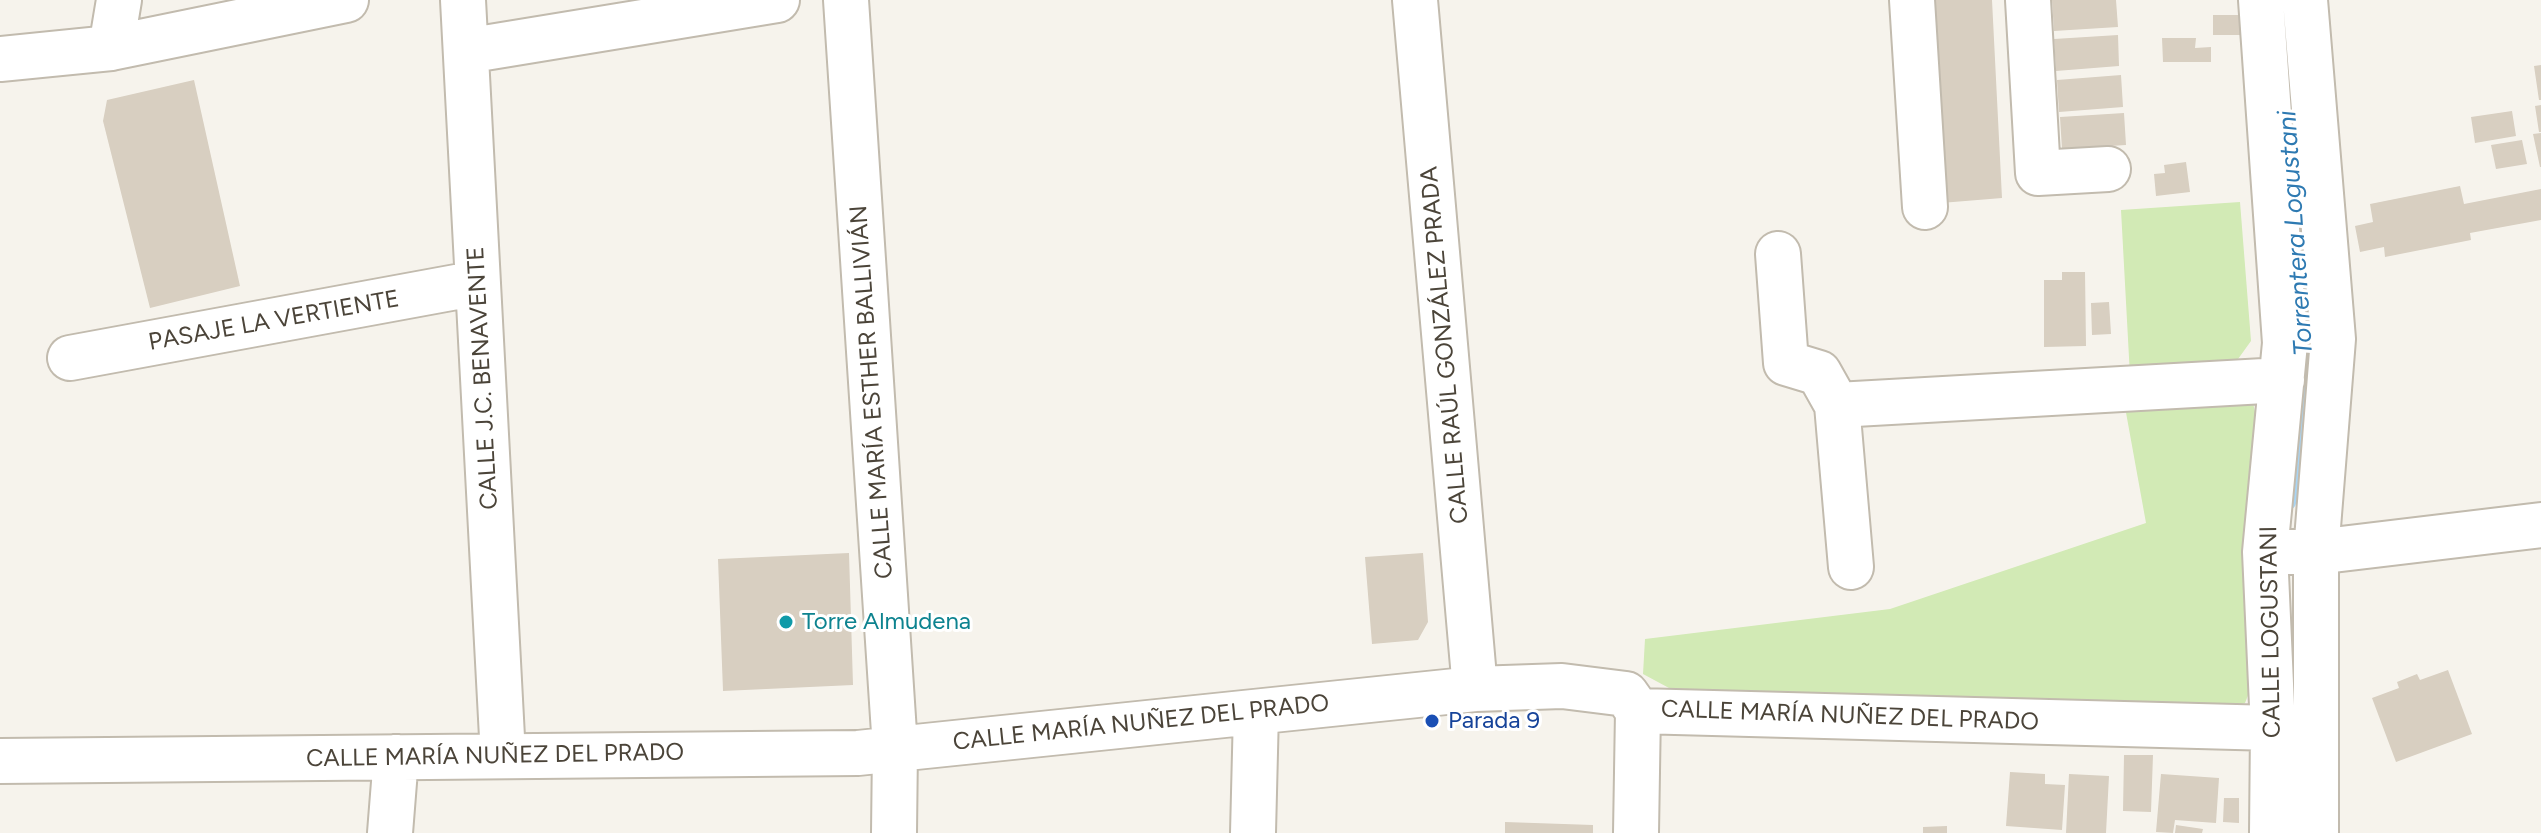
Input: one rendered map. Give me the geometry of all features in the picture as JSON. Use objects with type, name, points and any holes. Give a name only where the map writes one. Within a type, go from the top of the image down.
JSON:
[{"type":"street","points":[[111,48],[119,0]]},
{"type":"street","points":[[0,59],[111,48],[346,0]]},
{"type":"street","name":"CALLE J.C. BENAVENTE","points":[[463,0],[503,756]]},
{"type":"street","points":[[466,51],[777,0]]},
{"type":"street","name":"CALLE MARÍA ESTHER BALLIVIÁN","points":[[846,0],[895,748],[894,833]]},
{"type":"street","name":"CALLE RAÚL GONZÁLEZ PRADA","points":[[1415,0],[1475,689]]},
{"type":"street","points":[[1912,0],[1925,207]]},
{"type":"street","points":[[2028,0],[2038,173],[2108,169]]},
{"type":"street","name":"CALLE LOGUSTANI","points":[[2261,0],[2285,343],[2265,552],[2273,728],[2272,833]]},
{"type":"street","name":"CALLE LOGUSTANI","points":[[2305,0],[2333,339],[2316,552],[2316,833]]},
{"type":"street","points":[[1778,254],[1786,363],[1819,373],[1837,405],[1851,567]]},
{"type":"street","name":"PASAJE LA VERTIENTE","points":[[70,358],[478,283]]},
{"type":"street","points":[[1837,405],[2282,380]]},
{"type":"street","points":[[2265,552],[2316,552],[2541,525]]},
{"type":"street","name":"CALLE MARÍA NUÑEZ DEL PRADO","points":[[0,761],[858,753],[1475,689],[1562,686],[1626,694],[1638,711],[2273,728]]},
{"type":"street","points":[[1636,833],[1638,711]]},
{"type":"street","points":[[1253,833],[1256,712]]},
{"type":"street","points":[[390,833],[396,757]]},
{"type":"green space","points":[[2240,202],[2251,341],[2233,366],[2130,376],[2121,210]]},
{"type":"green space","points":[[2253,403],[2257,420],[2254,680],[2245,703],[2226,710],[1682,695],[1643,674],[1645,639],[1890,609],[2146,523],[2125,407]]},
{"type":"building","points":[[1931,0],[1992,0],[2002,198],[1941,203]]},
{"type":"building","points":[[2052,0],[2116,0],[2118,27],[2054,31]]},
{"type":"building","points":[[2213,15],[2240,15],[2240,35],[2213,35]]},
{"type":"building","points":[[2118,35],[2119,66],[2056,71],[2054,39]]},
{"type":"building","points":[[2162,38],[2196,38],[2195,48],[2211,47],[2211,62],[2163,62]]},
{"type":"building","points":[[2541,65],[2541,100],[2539,100],[2534,66]]},
{"type":"building","points":[[2121,75],[2123,107],[2059,112],[2057,80]]},
{"type":"building","points":[[194,80],[240,286],[150,308],[103,121],[107,100]]},
{"type":"building","points":[[2541,105],[2541,132],[2539,132],[2535,106]]},
{"type":"building","points":[[2512,111],[2516,136],[2475,143],[2471,117]]},
{"type":"building","points":[[2124,113],[2126,145],[2062,149],[2060,117]]},
{"type":"building","points":[[2541,133],[2541,167],[2540,167],[2533,134]]},
{"type":"building","points":[[2522,140],[2527,164],[2496,169],[2491,145]]},
{"type":"building","points":[[2186,162],[2190,192],[2156,196],[2154,174],[2165,173],[2164,165]]},
{"type":"building","points":[[2460,186],[2464,204],[2541,189],[2541,220],[2470,233],[2471,240],[2385,257],[2384,247],[2360,252],[2355,226],[2373,222],[2370,204]]},
{"type":"building","points":[[2062,272],[2085,272],[2086,346],[2044,347],[2044,280],[2062,280]]},
{"type":"building","points":[[2109,302],[2111,334],[2092,335],[2091,303]]},
{"type":"building","name":"Torre Almudena","points":[[849,553],[853,685],[723,691],[718,559]]},
{"type":"building","points":[[1423,553],[1428,622],[1418,640],[1372,644],[1365,557]]},
{"type":"building","points":[[2448,670],[2472,734],[2396,762],[2372,698],[2399,688],[2397,682],[2417,674],[2420,680]]},
{"type":"building","points":[[2124,755],[2153,755],[2151,812],[2123,811]]},
{"type":"building","points":[[2010,772],[2045,774],[2045,784],[2065,785],[2062,830],[2006,826]]},
{"type":"building","points":[[2069,774],[2109,776],[2106,833],[2066,833]]},
{"type":"building","points":[[2161,774],[2219,778],[2216,823],[2175,820],[2173,833],[2156,832]]},
{"type":"building","points":[[2224,798],[2239,798],[2239,823],[2223,822]]},
{"type":"building","points":[[1505,822],[1593,825],[1593,833],[1505,833]]},
{"type":"building","points":[[2176,825],[2203,829],[2202,833],[2175,833]]},
{"type":"building","points":[[1947,826],[1947,833],[1923,833],[1923,827]]},
{"type":"waterway","name":"Torrentera Logustani","points":[[2290,503],[2300,449],[2308,350],[2305,319]]},
{"type":"place","name":"Torre Almudena","points":[[786,622]]},
{"type":"place","name":"Parada 9","points":[[1432,721]]}]
